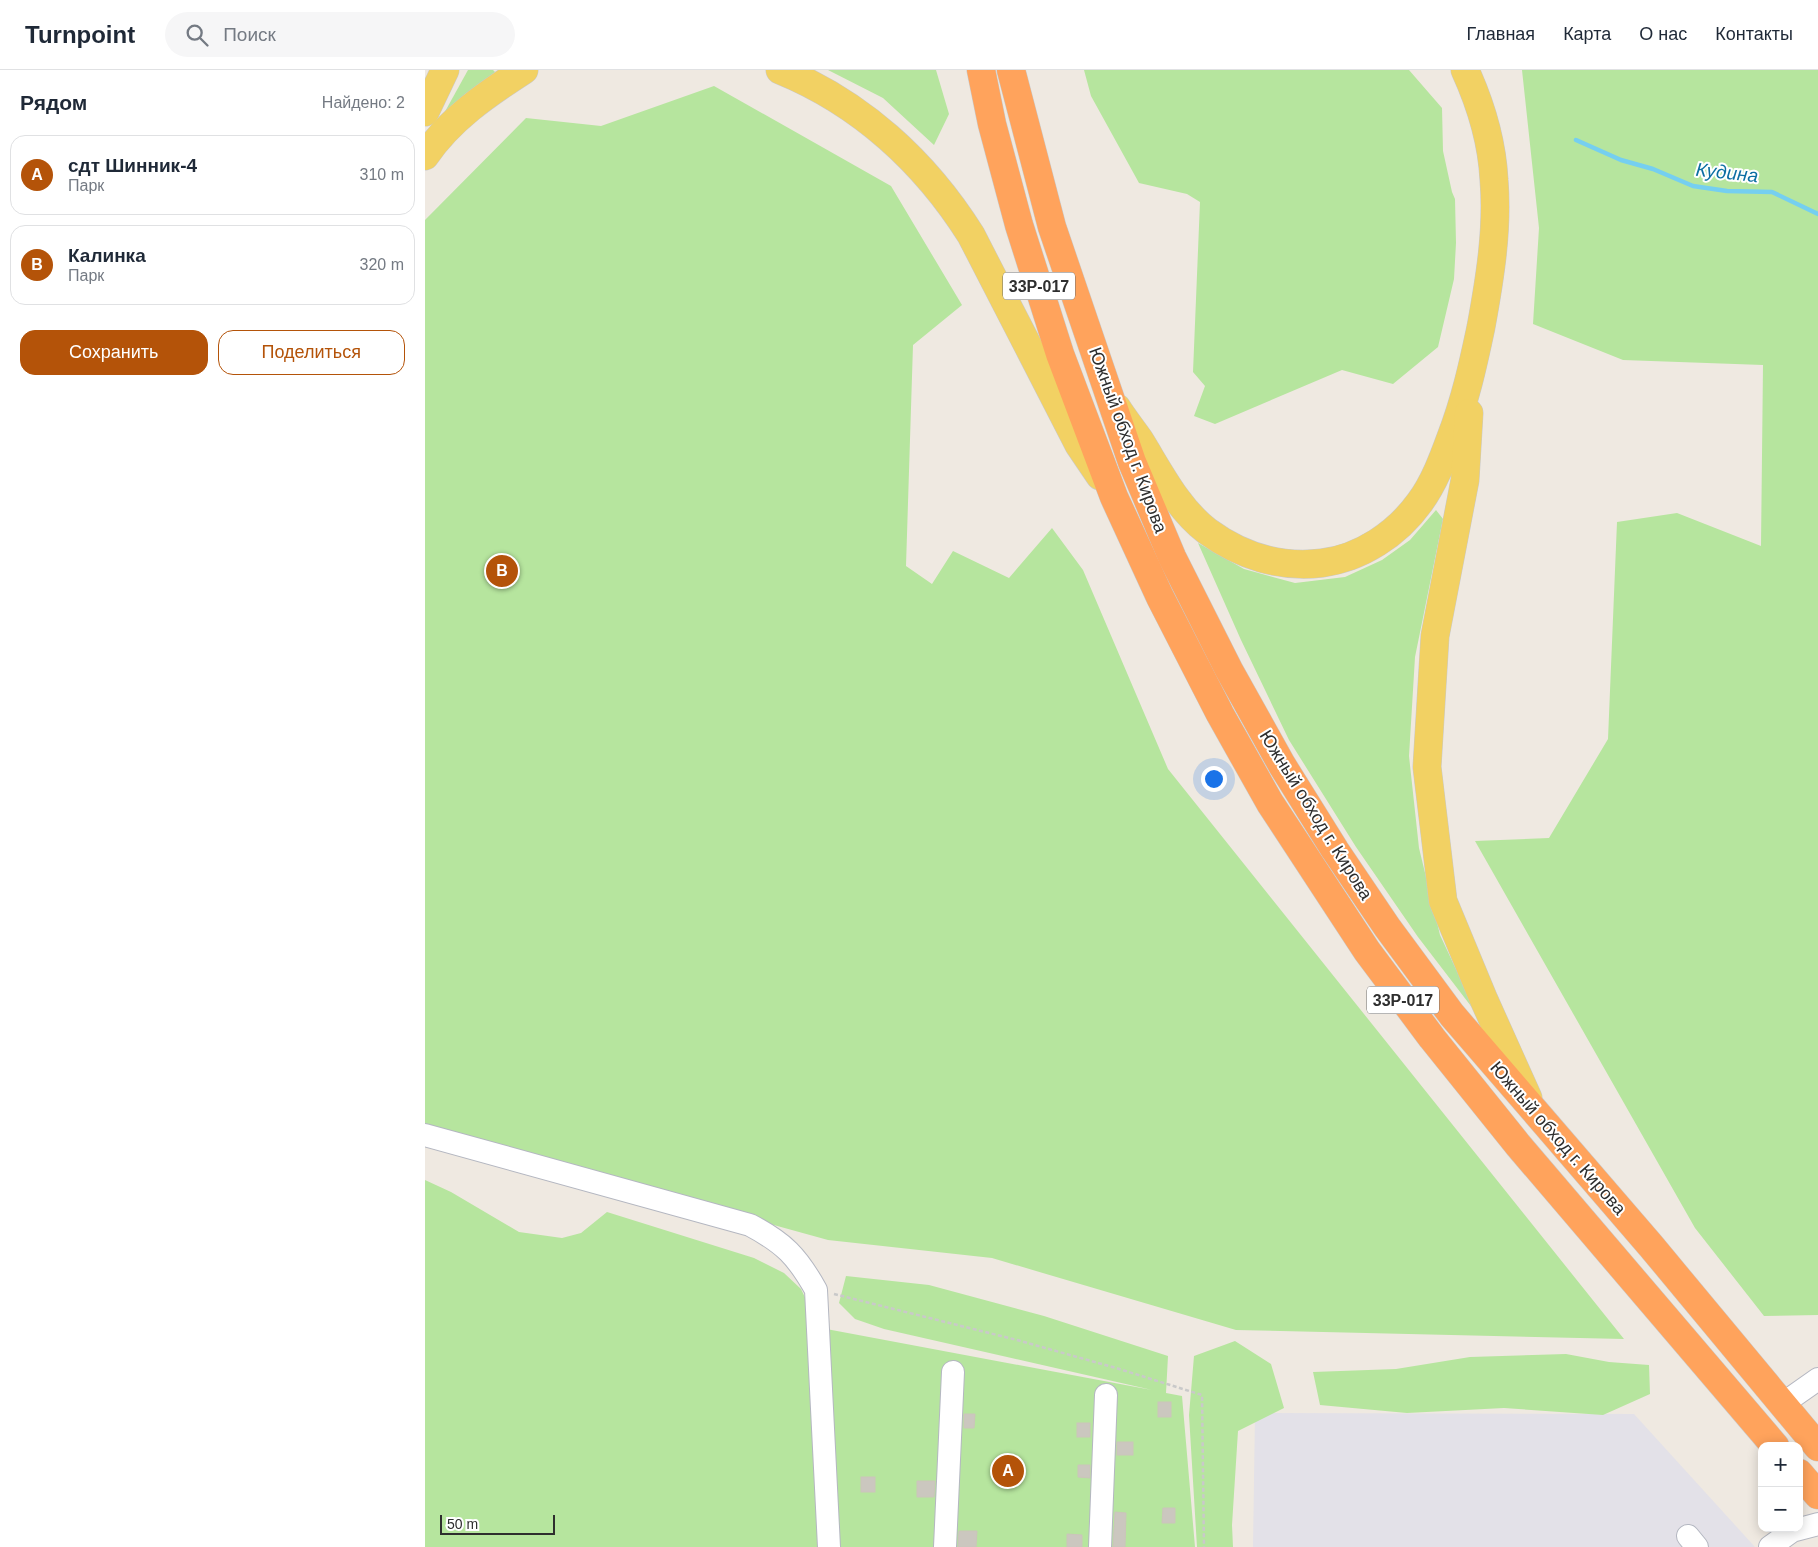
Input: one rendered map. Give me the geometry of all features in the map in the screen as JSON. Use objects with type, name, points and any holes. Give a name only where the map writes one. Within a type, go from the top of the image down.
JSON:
[{"type":"highway","name":"Южный обход г. Кирова","points":[[981,70],[992,124],[1019,225],[1060,354],[1114,497],[1160,597],[1220,714],[1270,803],[1367,951],[1432,1038],[1518,1145],[1772,1442]]},
{"type":"highway","name":"Южный обход г. Кирова","points":[[1011,70],[1052,227],[1132,462],[1172,558],[1229,670],[1282,765],[1335,850],[1387,927],[1451,1014],[1651,1246],[1781,1405],[1818,1447]]},
{"type":"highway","points":[[1803,1478],[1818,1495]]},
{"type":"main road","points":[[425,112],[445,70]]},
{"type":"main road","points":[[425,156],[444,131],[463,113],[524,70]]},
{"type":"main road","points":[[780,70],[803,79],[831,94],[861,115],[898,144],[931,178],[952,204],[971,235],[1079,445],[1114,497]]},
{"type":"main road","points":[[1465,70],[1485,124],[1492,155],[1495,200],[1492,262],[1471,376],[1465,480],[1435,636],[1427,767],[1443,901],[1484,1000],[1535,1113]]},
{"type":"main road","points":[[1113,403],[1169,488],[1189,515],[1206,530],[1228,544],[1265,560],[1305,565],[1347,557],[1367,548],[1389,535],[1407,518],[1430,487],[1444,457],[1471,376]]},
{"type":"street","points":[[425,1135],[750,1225],[769,1234],[788,1249],[801,1264],[816,1290],[829,1547]]},
{"type":"street","points":[[945,1547],[953,1372]]},
{"type":"street","points":[[1781,1405],[1818,1378]]},
{"type":"street","points":[[1100,1547],[1106,1396]]},
{"type":"street","points":[[1769,1547],[1792,1531],[1818,1524]]},
{"type":"street","points":[[1769,1547],[1778,1532]]},
{"type":"path","points":[[816,1290],[1017,1340],[1202,1395],[1204,1547]]},
{"type":"shaded area","points":[[1255,1413],[1634,1414],[1755,1547],[1253,1547]]},
{"type":"green space","points":[[468,70],[493,70],[495,72],[442,117]]},
{"type":"green space","points":[[828,70],[936,70],[949,114],[934,145],[883,98]]},
{"type":"green space","points":[[1084,70],[1409,70],[1442,108],[1443,151],[1455,199],[1456,243],[1454,279],[1438,347],[1393,384],[1342,370],[1215,424],[1194,416],[1205,386],[1193,372],[1200,202],[1187,194],[1139,183],[1091,96]]},
{"type":"green space","points":[[1522,70],[1818,70],[1818,1315],[1764,1316],[1695,1228],[1475,841],[1549,838],[1608,739],[1617,522],[1677,513],[1761,546],[1763,365],[1623,360],[1533,324],[1539,228]]},
{"type":"green space","points":[[714,86],[891,186],[962,305],[913,345],[906,566],[932,584],[953,551],[1009,578],[1052,528],[1083,570],[1168,769],[1624,1339],[1236,1330],[992,1258],[828,1240],[580,1171],[425,1131],[425,220],[526,118],[601,126]]},
{"type":"green space","points":[[1436,510],[1443,519],[1415,657],[1409,756],[1419,848],[1440,935],[1477,1014],[1418,937],[1356,847],[1289,740],[1241,640],[1198,543],[1244,569],[1295,583],[1345,577],[1382,560],[1410,540]]},
{"type":"green space","points":[[425,1180],[451,1192],[519,1232],[562,1238],[581,1233],[607,1212],[754,1258],[784,1273],[801,1289],[811,1310],[823,1547],[425,1547]]},
{"type":"green space","points":[[846,1276],[929,1285],[1044,1316],[1168,1356],[1166,1393],[1182,1396],[1195,1547],[830,1547],[821,1328],[1152,1390],[884,1329],[855,1319],[839,1303]]},
{"type":"green space","points":[[1235,1341],[1271,1364],[1284,1408],[1238,1431],[1232,1525],[1233,1547],[1197,1547],[1189,1415],[1194,1356]]},
{"type":"green space","points":[[1566,1354],[1609,1362],[1649,1365],[1650,1394],[1603,1415],[1504,1408],[1407,1413],[1320,1405],[1313,1372],[1396,1369],[1470,1357]]},
{"type":"building","points":[[1158,1402],[1171,1402],[1171,1417],[1158,1417]]},
{"type":"building","points":[[964,1414],[975,1414],[974,1428],[964,1428]]},
{"type":"building","points":[[1077,1423],[1090,1423],[1090,1437],[1077,1437]]},
{"type":"building","points":[[1117,1442],[1133,1442],[1133,1455],[1117,1455]]},
{"type":"building","points":[[1078,1465],[1090,1465],[1090,1478],[1078,1477]]},
{"type":"building","points":[[861,1477],[875,1477],[875,1492],[861,1492]]},
{"type":"building","points":[[917,1481],[935,1481],[934,1497],[917,1497]]},
{"type":"building","points":[[1163,1508],[1175,1508],[1175,1523],[1162,1523]]},
{"type":"building","points":[[1115,1512],[1126,1513],[1125,1547],[1113,1547]]},
{"type":"building","points":[[959,1531],[977,1531],[976,1547],[958,1547]]},
{"type":"building","points":[[1067,1534],[1082,1535],[1082,1547],[1067,1547]]},
{"type":"waterway","name":"Кудина","points":[[1576,140],[1621,160],[1653,169],[1693,186],[1727,191],[1772,192],[1818,214]]},
{"type":"place","name":"Калинка","points":[[502,571]]},
{"type":"place","name":"сдт Шинник-4","points":[[1008,1471]]}]
